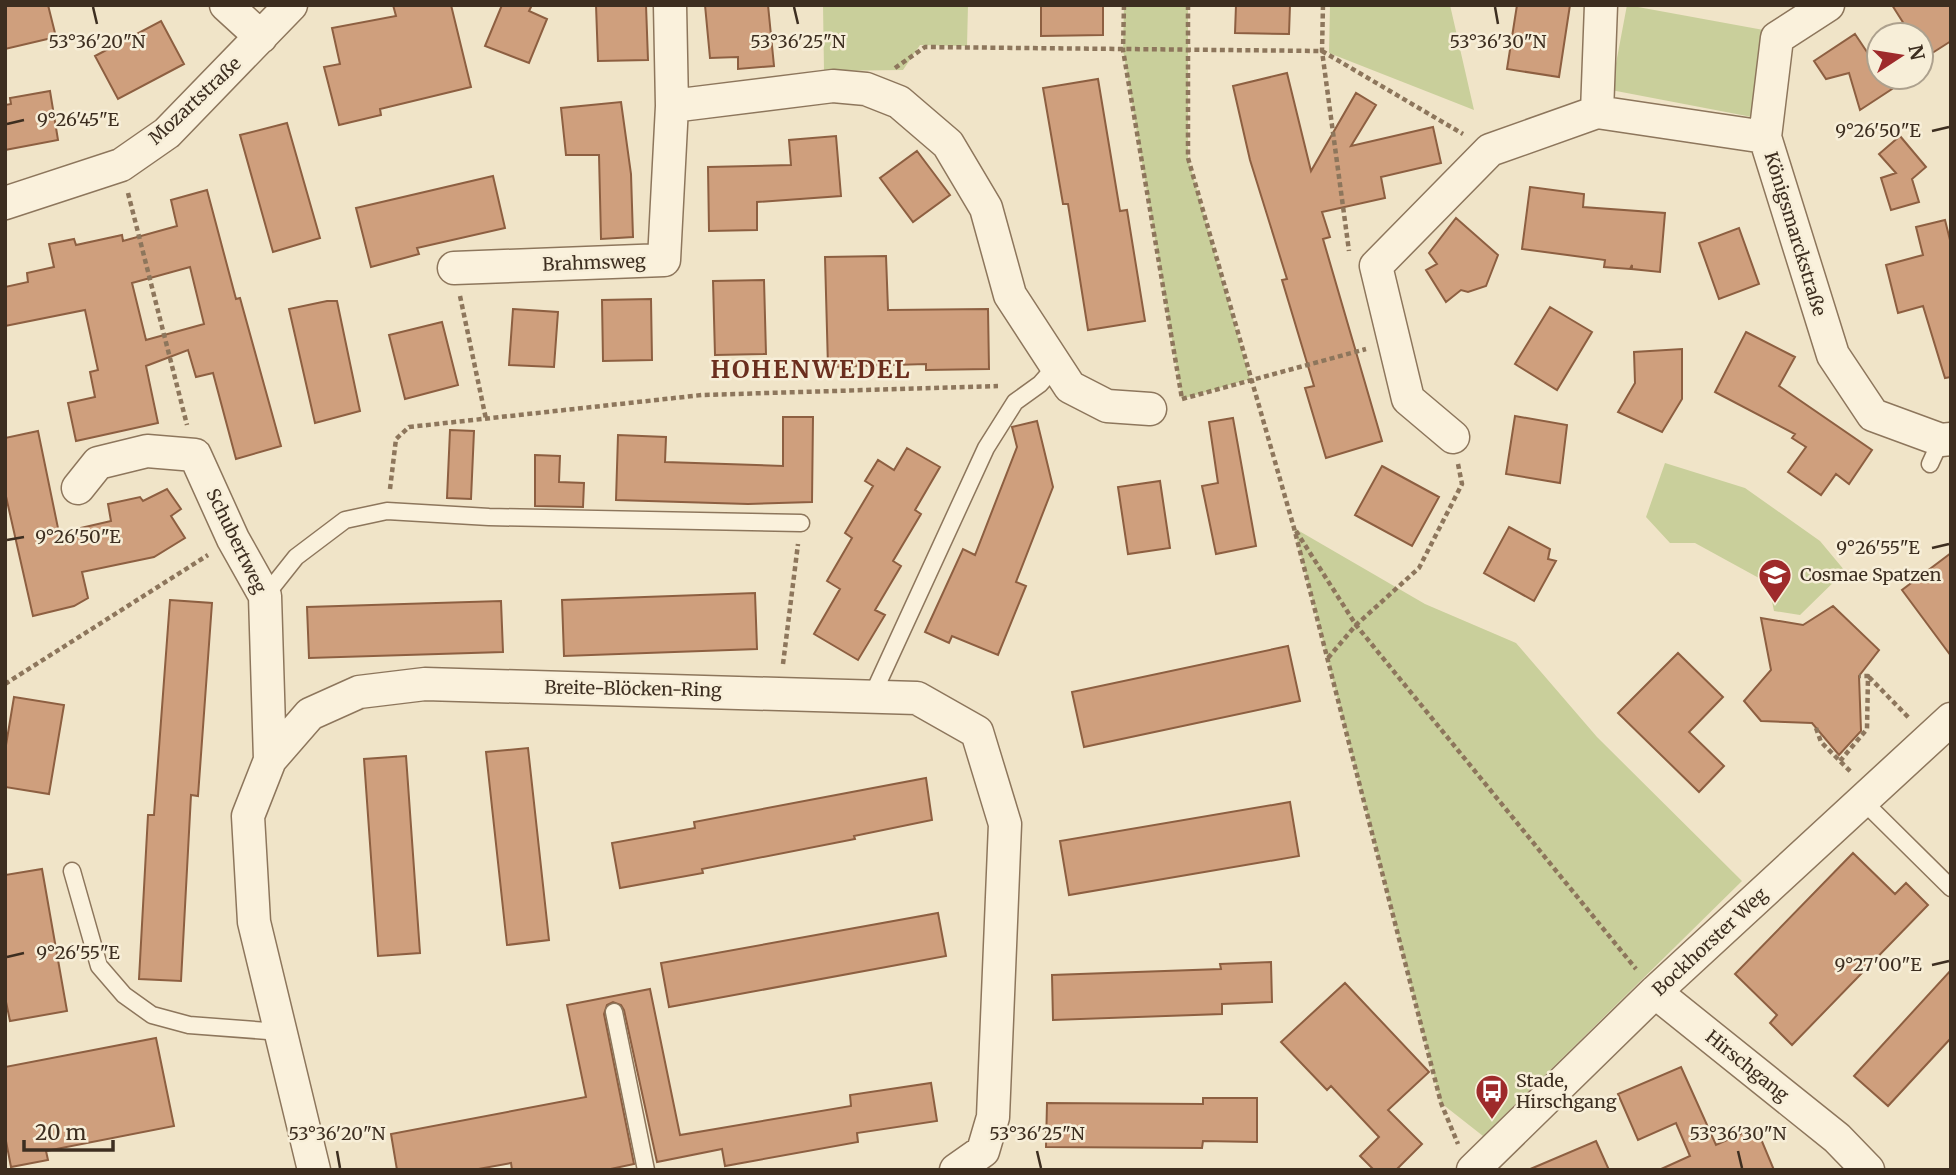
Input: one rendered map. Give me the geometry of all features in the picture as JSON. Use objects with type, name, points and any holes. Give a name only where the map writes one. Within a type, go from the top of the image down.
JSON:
[{"type":"street","points":[[226,5],[261,37]]},
{"type":"street","name":"Mozartstraße","points":[[5,203],[121,165],[167,133],[291,5]]},
{"type":"street","points":[[670,5],[672,106],[833,86],[866,89],[899,102],[948,144],[986,208],[1010,295],[1047,376],[1107,406],[1150,409]]},
{"type":"street","points":[[1597,112],[1601,5]]},
{"type":"street","points":[[1765,137],[1777,38],[1828,5]]},
{"type":"street","name":"Brahmsweg","points":[[454,268],[664,260],[672,106]]},
{"type":"street","name":"Königsmarckstraße","points":[[1376,266],[1490,150],[1597,112],[1765,137],[1833,355],[1873,415],[1941,448]]},
{"type":"street","points":[[1376,266],[1408,399],[1453,438]]},
{"type":"street","points":[[78,488],[98,463],[147,451],[195,455]]},
{"type":"street","name":"Schubertweg","points":[[195,455],[233,539],[265,596],[270,760]]},
{"type":"street","name":"Breite-Blöcken-Ring","points":[[314,1170],[254,922],[248,816],[270,760],[310,714],[359,692],[425,684],[916,698],[977,733],[1005,824],[993,1117],[984,1150],[956,1170]]},
{"type":"street","name":"Bockhorster Weg","points":[[1467,1161],[1655,992],[1859,788],[1951,719]]},
{"type":"street","name":"Hirschgang","points":[[1655,992],[1837,1138],[1868,1170]]},
{"type":"lane","points":[[872,696],[986,448],[1015,402],[1047,376]]},
{"type":"lane","points":[[265,596],[296,557],[345,520],[387,511],[489,517],[801,523]]},
{"type":"lane","points":[[1859,788],[1951,888]]},
{"type":"lane","points":[[72,871],[99,966],[124,995],[152,1015],[189,1025],[281,1032]]},
{"type":"lane","points":[[614,1012],[646,1170]]},
{"type":"path","points":[[1124,5],[1123,50],[1182,399]]},
{"type":"path","points":[[1188,5],[1188,158],[1294,528],[1441,1103],[1467,1161]]},
{"type":"path","points":[[1323,5],[1322,51],[1349,251],[1376,266]]},
{"type":"path","points":[[866,89],[925,47],[1322,51],[1490,150]]},
{"type":"path","points":[[121,165],[195,455]]},
{"type":"path","points":[[454,268],[486,419]]},
{"type":"path","points":[[1150,409],[1250,379],[1394,342]]},
{"type":"path","points":[[387,511],[396,439],[409,427],[702,395],[1047,376]]},
{"type":"path","points":[[1327,659],[1356,625],[1419,568],[1462,484],[1453,438]]},
{"type":"path","points":[[779,693],[801,523]]},
{"type":"path","points":[[1294,528],[1356,625],[1655,992]]},
{"type":"path","points":[[5,684],[233,539]]},
{"type":"path","points":[[1859,676],[1868,676],[1911,720]]},
{"type":"path","points":[[1840,761],[1867,729],[1868,676]]},
{"type":"path","points":[[1816,728],[1821,742],[1840,761],[1859,788]]},
{"type":"green space","points":[[823,5],[968,5],[967,46],[920,45],[903,70],[824,71]]},
{"type":"green space","points":[[1124,5],[1188,5],[1188,158],[1250,379],[1182,399],[1123,50]]},
{"type":"green space","points":[[1330,5],[1450,5],[1474,110],[1329,53]]},
{"type":"green space","points":[[1627,5],[1769,31],[1752,117],[1611,90]]},
{"type":"green space","points":[[1665,463],[1745,488],[1820,541],[1845,571],[1800,615],[1774,611],[1768,583],[1695,543],[1670,543],[1646,517]]},
{"type":"green space","points":[[1294,528],[1425,604],[1516,643],[1597,737],[1742,881],[1483,1136],[1441,1103]]},
{"type":"building","points":[[5,5],[48,5],[56,37],[5,49]]},
{"type":"building","points":[[393,5],[451,5],[471,87],[380,109],[381,115],[339,125],[324,67],[340,64],[332,28],[396,16]]},
{"type":"building","points":[[502,5],[532,5],[529,11],[547,19],[529,63],[485,46]]},
{"type":"building","points":[[596,5],[646,5],[648,60],[598,61]]},
{"type":"building","points":[[705,5],[768,5],[774,66],[738,69],[738,57],[710,58]]},
{"type":"building","points":[[1041,5],[1103,5],[1103,35],[1041,36]]},
{"type":"building","points":[[1236,5],[1290,5],[1289,34],[1235,33]]},
{"type":"building","points":[[1517,5],[1570,5],[1559,77],[1507,69]]},
{"type":"building","points":[[1892,5],[1951,5],[1951,41],[1935,51],[1935,21],[1902,21]]},
{"type":"building","points":[[161,21],[184,64],[118,99],[95,56]]},
{"type":"building","points":[[1855,34],[1865,49],[1865,91],[1889,91],[1860,110],[1849,73],[1826,79],[1814,61]]},
{"type":"building","points":[[1287,73],[1311,171],[1356,93],[1376,105],[1351,146],[1433,127],[1441,163],[1381,177],[1385,198],[1322,212],[1330,237],[1323,239],[1382,441],[1326,458],[1305,388],[1314,386],[1282,280],[1287,279],[1250,160],[1233,86]]},
{"type":"building","points":[[1098,79],[1120,211],[1127,210],[1145,321],[1088,330],[1068,204],[1063,204],[1043,88]]},
{"type":"building","points":[[50,91],[58,140],[5,150],[5,105],[11,104],[10,98]]},
{"type":"building","points":[[621,102],[631,174],[633,237],[601,239],[599,155],[566,155],[561,108]]},
{"type":"building","points":[[287,123],[320,238],[273,252],[240,135]]},
{"type":"building","points":[[836,136],[841,196],[757,202],[757,230],[709,231],[708,167],[791,165],[789,140]]},
{"type":"building","points":[[1900,136],[1926,167],[1912,179],[1919,202],[1891,210],[1881,178],[1896,173],[1879,154]]},
{"type":"building","points":[[917,151],[950,195],[913,222],[880,178]]},
{"type":"building","points":[[493,176],[505,228],[417,248],[419,254],[371,267],[356,208]]},
{"type":"building","points":[[1530,187],[1584,194],[1583,207],[1665,213],[1660,272],[1632,269],[1632,265],[1630,269],[1604,267],[1605,260],[1522,249]]},
{"type":"building","points":[[207,190],[236,299],[240,298],[281,446],[236,459],[213,373],[196,377],[188,350],[146,366],[158,423],[76,441],[68,403],[95,397],[90,372],[98,370],[85,310],[5,326],[5,287],[28,282],[27,273],[54,267],[49,244],[74,239],[76,245],[122,235],[123,241],[177,226],[171,200]],"holes":[[[190,267],[204,324],[146,340],[132,283]]]},
{"type":"building","points":[[1456,218],[1498,255],[1486,286],[1468,292],[1461,290],[1446,302],[1426,270],[1437,264],[1429,253]]},
{"type":"building","points":[[1945,220],[1951,244],[1951,377],[1945,378],[1923,306],[1898,313],[1886,265],[1923,255],[1916,227]]},
{"type":"building","points":[[1739,228],[1759,284],[1719,299],[1699,243]]},
{"type":"building","points":[[886,256],[888,310],[988,309],[989,369],[926,370],[926,364],[828,367],[825,257]]},
{"type":"building","points":[[764,280],[766,354],[715,355],[713,281]]},
{"type":"building","points":[[651,299],[652,360],[603,361],[602,300]]},
{"type":"building","points":[[337,301],[360,411],[315,423],[289,309]]},
{"type":"building","points":[[1550,307],[1592,332],[1557,390],[1515,364]]},
{"type":"building","points":[[513,309],[558,312],[554,367],[509,365]]},
{"type":"building","points":[[442,322],[458,385],[405,399],[389,335]]},
{"type":"building","points":[[1746,332],[1795,357],[1779,386],[1872,450],[1849,484],[1836,474],[1821,495],[1788,472],[1806,447],[1792,438],[1795,434],[1715,392]]},
{"type":"building","points":[[1682,349],[1682,399],[1662,432],[1618,412],[1635,383],[1634,352]]},
{"type":"building","points":[[1515,416],[1567,425],[1560,483],[1506,474]]},
{"type":"building","points":[[783,417],[813,417],[812,502],[748,504],[616,500],[618,435],[666,437],[665,462],[783,466]]},
{"type":"building","points":[[1233,418],[1256,546],[1216,554],[1202,486],[1218,483],[1209,422]]},
{"type":"building","points":[[1037,421],[1053,487],[1016,582],[1026,586],[998,655],[952,636],[949,643],[925,632],[963,549],[975,555],[1017,447],[1012,427]]},
{"type":"building","points":[[450,430],[474,431],[471,499],[447,498]]},
{"type":"building","points":[[38,431],[59,533],[111,521],[108,504],[140,497],[143,501],[167,489],[181,509],[171,516],[185,538],[154,557],[82,572],[88,598],[74,606],[33,616],[5,492],[5,438]]},
{"type":"building","points":[[907,448],[940,467],[915,510],[921,514],[893,561],[901,566],[875,610],[885,615],[858,660],[814,634],[840,589],[827,581],[852,538],[845,533],[873,486],[865,481],[878,460],[894,470]]},
{"type":"building","points":[[535,455],[560,456],[559,482],[584,483],[583,507],[535,506]]},
{"type":"building","points":[[1382,466],[1439,497],[1412,546],[1355,515]]},
{"type":"building","points":[[1160,481],[1170,548],[1128,554],[1118,487]]},
{"type":"building","points":[[1509,527],[1550,549],[1548,559],[1556,561],[1534,601],[1484,573]]},
{"type":"building","points":[[1951,553],[1951,656],[1902,590]]},
{"type":"building","points":[[755,593],[757,649],[564,656],[562,600]]},
{"type":"building","points":[[170,600],[212,603],[198,796],[191,795],[181,981],[139,979],[148,815],[154,815]]},
{"type":"building","points":[[501,601],[503,652],[309,658],[307,607]]},
{"type":"building","points":[[1833,606],[1879,650],[1859,676],[1861,731],[1839,755],[1812,723],[1761,721],[1744,701],[1771,670],[1761,618],[1803,625]]},
{"type":"building","points":[[1288,646],[1300,701],[1084,747],[1072,692]]},
{"type":"building","points":[[1678,653],[1723,697],[1689,732],[1724,766],[1699,792],[1618,713]]},
{"type":"building","points":[[14,697],[64,705],[49,794],[5,787],[5,751]]},
{"type":"building","points":[[528,748],[549,940],[507,945],[486,752]]},
{"type":"building","points":[[406,756],[420,953],[378,956],[364,759]]},
{"type":"building","points":[[926,778],[932,820],[854,836],[855,839],[702,869],[703,873],[620,888],[612,843],[695,828],[694,822]]},
{"type":"building","points":[[1290,802],[1299,856],[1069,895],[1060,841]]},
{"type":"building","points":[[1853,853],[1895,894],[1906,883],[1928,905],[1792,1045],[1770,1023],[1777,1015],[1735,974]]},
{"type":"building","points":[[42,869],[67,1011],[10,1021],[5,997],[5,875]]},
{"type":"building","points":[[938,913],[946,956],[669,1007],[661,963]]},
{"type":"building","points":[[1271,962],[1272,1002],[1222,1004],[1222,1014],[1053,1020],[1052,975],[1221,969],[1220,964]]},
{"type":"building","points":[[1951,970],[1951,1038],[1888,1106],[1854,1076]]},
{"type":"building","points":[[1345,983],[1429,1072],[1388,1110],[1422,1144],[1396,1170],[1374,1170],[1360,1156],[1379,1137],[1331,1086],[1327,1090],[1281,1042]]},
{"type":"building","points":[[650,989],[680,1135],[851,1106],[850,1095],[931,1083],[937,1121],[857,1133],[858,1142],[725,1166],[722,1149],[657,1162],[624,1010],[621,1005],[613,1002],[607,1005],[604,1014],[634,1164],[606,1170],[512,1170],[511,1163],[473,1170],[397,1170],[391,1134],[586,1097],[567,1005]]},
{"type":"building","points":[[156,1038],[174,1126],[46,1151],[48,1160],[11,1167],[5,1136],[5,1067]]},
{"type":"building","points":[[1681,1067],[1716,1145],[1756,1127],[1774,1170],[1659,1170],[1690,1156],[1676,1123],[1638,1140],[1618,1094]]},
{"type":"building","points":[[1203,1098],[1257,1098],[1257,1142],[1203,1141],[1202,1148],[1046,1147],[1047,1103],[1203,1104]]},
{"type":"building","points":[[1596,1141],[1609,1170],[1528,1170]]},
{"type":"place","name":"Cosmae Spatzen","points":[[1775,605]]},
{"type":"place","name":"Stade, Hirschgang","points":[[1492,1121]]},
{"type":"district","name":"HOHENWEDEL","points":[[811,370]]}]
